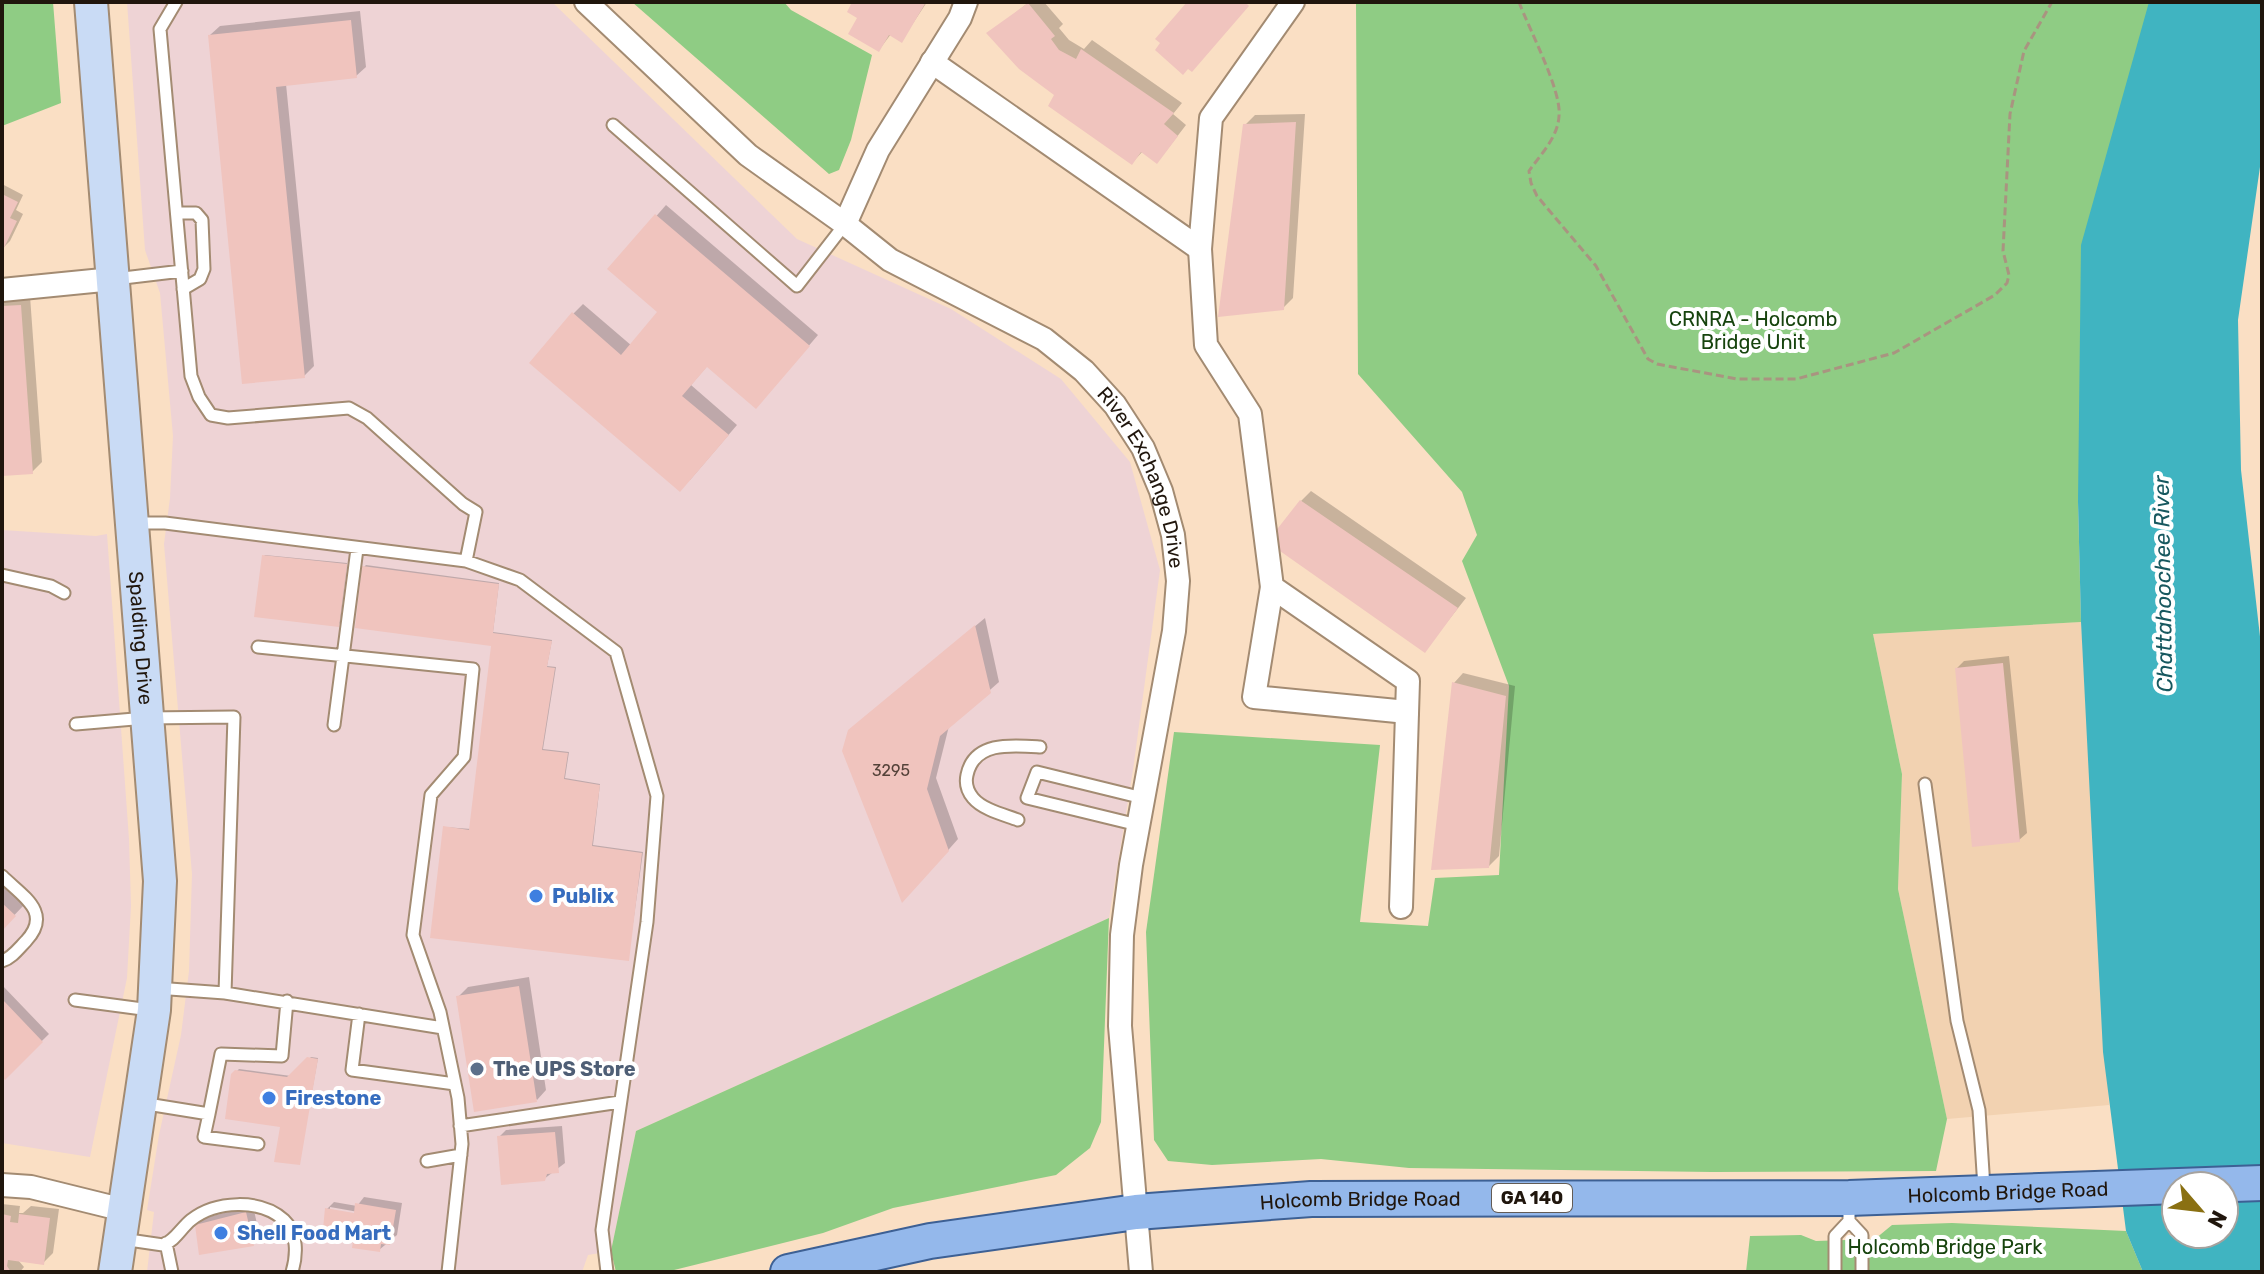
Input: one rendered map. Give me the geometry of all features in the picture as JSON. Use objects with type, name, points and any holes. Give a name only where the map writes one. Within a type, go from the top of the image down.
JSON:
[{"type":"main road","name":"Spalding Drive","points":[[91,2],[160,881],[155,999],[115,1272]]},
{"type":"main road","name":"Holcomb Bridge Road","points":[[788,1272],[930,1241],[1136,1212],[1311,1199],[1849,1209],[1984,1193],[2262,1183]]},
{"type":"street","name":"River Exchange Drive","points":[[586,2],[748,155],[890,260],[1044,339],[1084,371],[1105,394],[1143,448],[1169,520],[1178,581],[1174,631],[1138,825],[1122,935],[1120,1026],[1141,1272]]},
{"type":"street","points":[[845,224],[878,150],[960,18],[966,2]]},
{"type":"street","points":[[1293,2],[1211,118],[1200,249],[1206,345],[1250,414],[1272,587],[1254,697],[1407,712]]},
{"type":"street","points":[[932,62],[1200,249]]},
{"type":"street","points":[[2,290],[113,279]]},
{"type":"street","points":[[1272,587],[1408,681],[1401,907]]},
{"type":"street","points":[[2,1185],[31,1187],[122,1224]]},
{"type":"lane","points":[[176,2],[160,29],[191,376],[199,397],[211,415],[228,418],[349,408],[367,418],[463,504],[476,512],[466,561]]},
{"type":"lane","points":[[613,125],[797,286],[845,224]]},
{"type":"lane","points":[[177,213],[196,213],[202,220],[204,269],[200,279],[183,289]]},
{"type":"lane","points":[[113,279],[182,271]]},
{"type":"lane","points":[[132,523],[165,523],[466,561],[520,580],[616,652],[657,796],[647,922],[602,1230],[607,1272]]},
{"type":"lane","points":[[334,725],[357,549]]},
{"type":"lane","points":[[2,575],[51,586],[64,593]]},
{"type":"lane","points":[[258,647],[473,669],[464,757],[431,795],[413,935],[443,1028],[460,1126],[461,1155],[447,1272]]},
{"type":"lane","points":[[76,724],[146,718],[234,717],[225,993]]},
{"type":"lane","points":[[1018,820],[974,800],[965,784],[969,764],[987,748],[1012,745],[1040,747]]},
{"type":"lane","points":[[1138,825],[1027,798],[1037,772],[1143,798]]},
{"type":"lane","points":[[1925,784],[1953,994],[1966,1063],[1979,1110],[1984,1193]]},
{"type":"lane","points":[[2,876],[33,904],[38,919],[36,930],[8,959],[2,961]]},
{"type":"lane","points":[[75,1000],[155,999],[225,993],[443,1028]]},
{"type":"lane","points":[[258,1144],[204,1137],[221,1054],[282,1056],[287,1001]]},
{"type":"lane","points":[[359,1014],[352,1070],[455,1084]]},
{"type":"lane","points":[[460,1126],[620,1102]]},
{"type":"lane","points":[[141,1103],[209,1114]]},
{"type":"lane","points":[[427,1161],[461,1155]]},
{"type":"lane","points":[[166,1243],[193,1218],[237,1204],[254,1204],[286,1221],[297,1256],[292,1272]]},
{"type":"lane","points":[[1835,1272],[1835,1236],[1849,1209]]},
{"type":"lane","points":[[1849,1209],[1862,1235],[1862,1272]]},
{"type":"lane","points":[[122,1224],[166,1243]]},
{"type":"lane","points":[[166,1243],[172,1272]]},
{"type":"path","points":[[1519,2],[1557,95],[1559,116],[1553,138],[1529,171],[1537,196],[1596,266],[1648,359],[1657,364],[1737,379],[1796,379],[1894,353],[1978,306],[2007,283],[2009,275],[2003,251],[2010,114],[2024,51],[2052,2]]},
{"type":"shaded area","points":[[127,2],[552,2],[797,239],[951,309],[1061,379],[1130,462],[1160,570],[1109,918],[636,1131],[611,1251],[588,1255],[582,1272],[147,1272],[154,1212],[147,1210],[159,1135],[181,1035],[189,971],[192,874],[164,544],[173,436],[160,293],[145,250]]},
{"type":"shaded area","points":[[2,530],[96,536],[107,534],[131,906],[127,978],[90,1157],[2,1143]]},
{"type":"shaded area","points":[[2081,622],[2109,1105],[1947,1119],[1898,889],[1902,774],[1873,634]]},
{"type":"green space","points":[[2,2],[53,2],[61,103],[2,126]]},
{"type":"green space","points":[[632,2],[784,2],[791,10],[872,55],[851,140],[839,170],[829,174]]},
{"type":"green space","name":"CRNRA - Holcomb Bridge Unit","points":[[1356,2],[2156,2],[2078,502],[2081,622],[1873,634],[1902,774],[1898,889],[1947,1119],[1936,1171],[1409,1168],[1321,1159],[1212,1165],[1168,1161],[1154,1140],[1146,932],[1174,732],[1380,745],[1360,922],[1428,926],[1435,878],[1499,875],[1509,686],[1462,561],[1477,535],[1462,492],[1358,374]]},
{"type":"green space","points":[[1109,918],[1101,1122],[1090,1148],[1056,1175],[893,1208],[823,1233],[666,1272],[616,1272],[611,1251],[636,1131]]},
{"type":"green space","name":"Holcomb Bridge Park","points":[[1952,1223],[2126,1231],[2143,1272],[1746,1272],[1750,1236],[1801,1235],[1816,1241],[1875,1239],[1892,1225]]},
{"type":"water","name":"Chattahoochee River","points":[[2149,2],[2262,2],[2262,153],[2238,320],[2241,470],[2262,654],[2262,1272],[2143,1272],[2126,1231],[2103,1052],[2081,622],[2078,502],[2081,245]]},
{"type":"building","points":[[852,2],[926,2],[902,43],[889,35],[879,52],[848,34],[857,18],[847,12]]},
{"type":"building","points":[[1187,2],[1245,2],[1249,6],[1192,72],[1188,69],[1183,75],[1155,50],[1160,43],[1155,39]]},
{"type":"building","points":[[1028,3],[1055,36],[1051,39],[1059,50],[1076,59],[1081,49],[1174,113],[1164,124],[1178,136],[1157,164],[1141,152],[1132,165],[1048,106],[1054,95],[1019,69],[986,33]]},
{"type":"building","points":[[351,20],[357,78],[276,87],[305,378],[242,384],[208,35]]},
{"type":"building","points":[[1296,122],[1284,310],[1218,317],[1243,124]]},
{"type":"building","points":[[2,194],[18,202],[10,218],[17,221],[2,252]]},
{"type":"building","points":[[655,214],[810,346],[756,409],[707,367],[682,396],[729,435],[680,492],[529,363],[572,312],[621,355],[657,312],[607,269]]},
{"type":"building","points":[[21,305],[33,474],[2,476],[2,306]]},
{"type":"building","points":[[1300,500],[1458,608],[1425,653],[1267,542]]},
{"type":"building","points":[[262,555],[347,564],[339,627],[254,617]]},
{"type":"building","points":[[362,566],[499,584],[493,633],[552,641],[547,667],[555,668],[542,750],[568,753],[564,779],[600,785],[592,846],[642,853],[629,961],[430,938],[443,826],[469,830],[491,646],[355,628]]},
{"type":"building","points":[[975,625],[991,693],[940,736],[927,789],[949,851],[902,903],[842,751],[848,730]]},
{"type":"building","points":[[2003,663],[2020,842],[1972,847],[1955,668]]},
{"type":"building","points":[[1452,682],[1506,696],[1489,868],[1431,870]]},
{"type":"building","points":[[2,903],[16,916],[2,931]]},
{"type":"building","points":[[519,986],[537,1102],[474,1112],[456,996]]},
{"type":"building","points":[[2,999],[43,1042],[5,1080],[2,1077]]},
{"type":"building","name":"Firestone","points":[[307,1057],[318,1059],[300,1165],[274,1162],[280,1127],[225,1119],[231,1074],[235,1070],[287,1077]]},
{"type":"building","points":[[555,1132],[559,1173],[547,1174],[545,1181],[501,1185],[497,1136]]},
{"type":"building","points":[[355,1203],[396,1210],[390,1245],[381,1244],[380,1252],[352,1248],[354,1234],[323,1229],[325,1208],[354,1213]]},
{"type":"building","points":[[246,1212],[254,1246],[199,1255],[195,1225]]},
{"type":"building","points":[[2,1214],[11,1216],[10,1222],[18,1223],[19,1214],[50,1218],[44,1265],[8,1260],[7,1266],[11,1272],[2,1272]]},
{"type":"place","name":"Publix","points":[[536,896]]},
{"type":"place","name":"The UPS Store","points":[[477,1069]]},
{"type":"place","name":"Firestone","points":[[269,1098]]},
{"type":"place","name":"Shell Food Mart","points":[[221,1233]]}]
